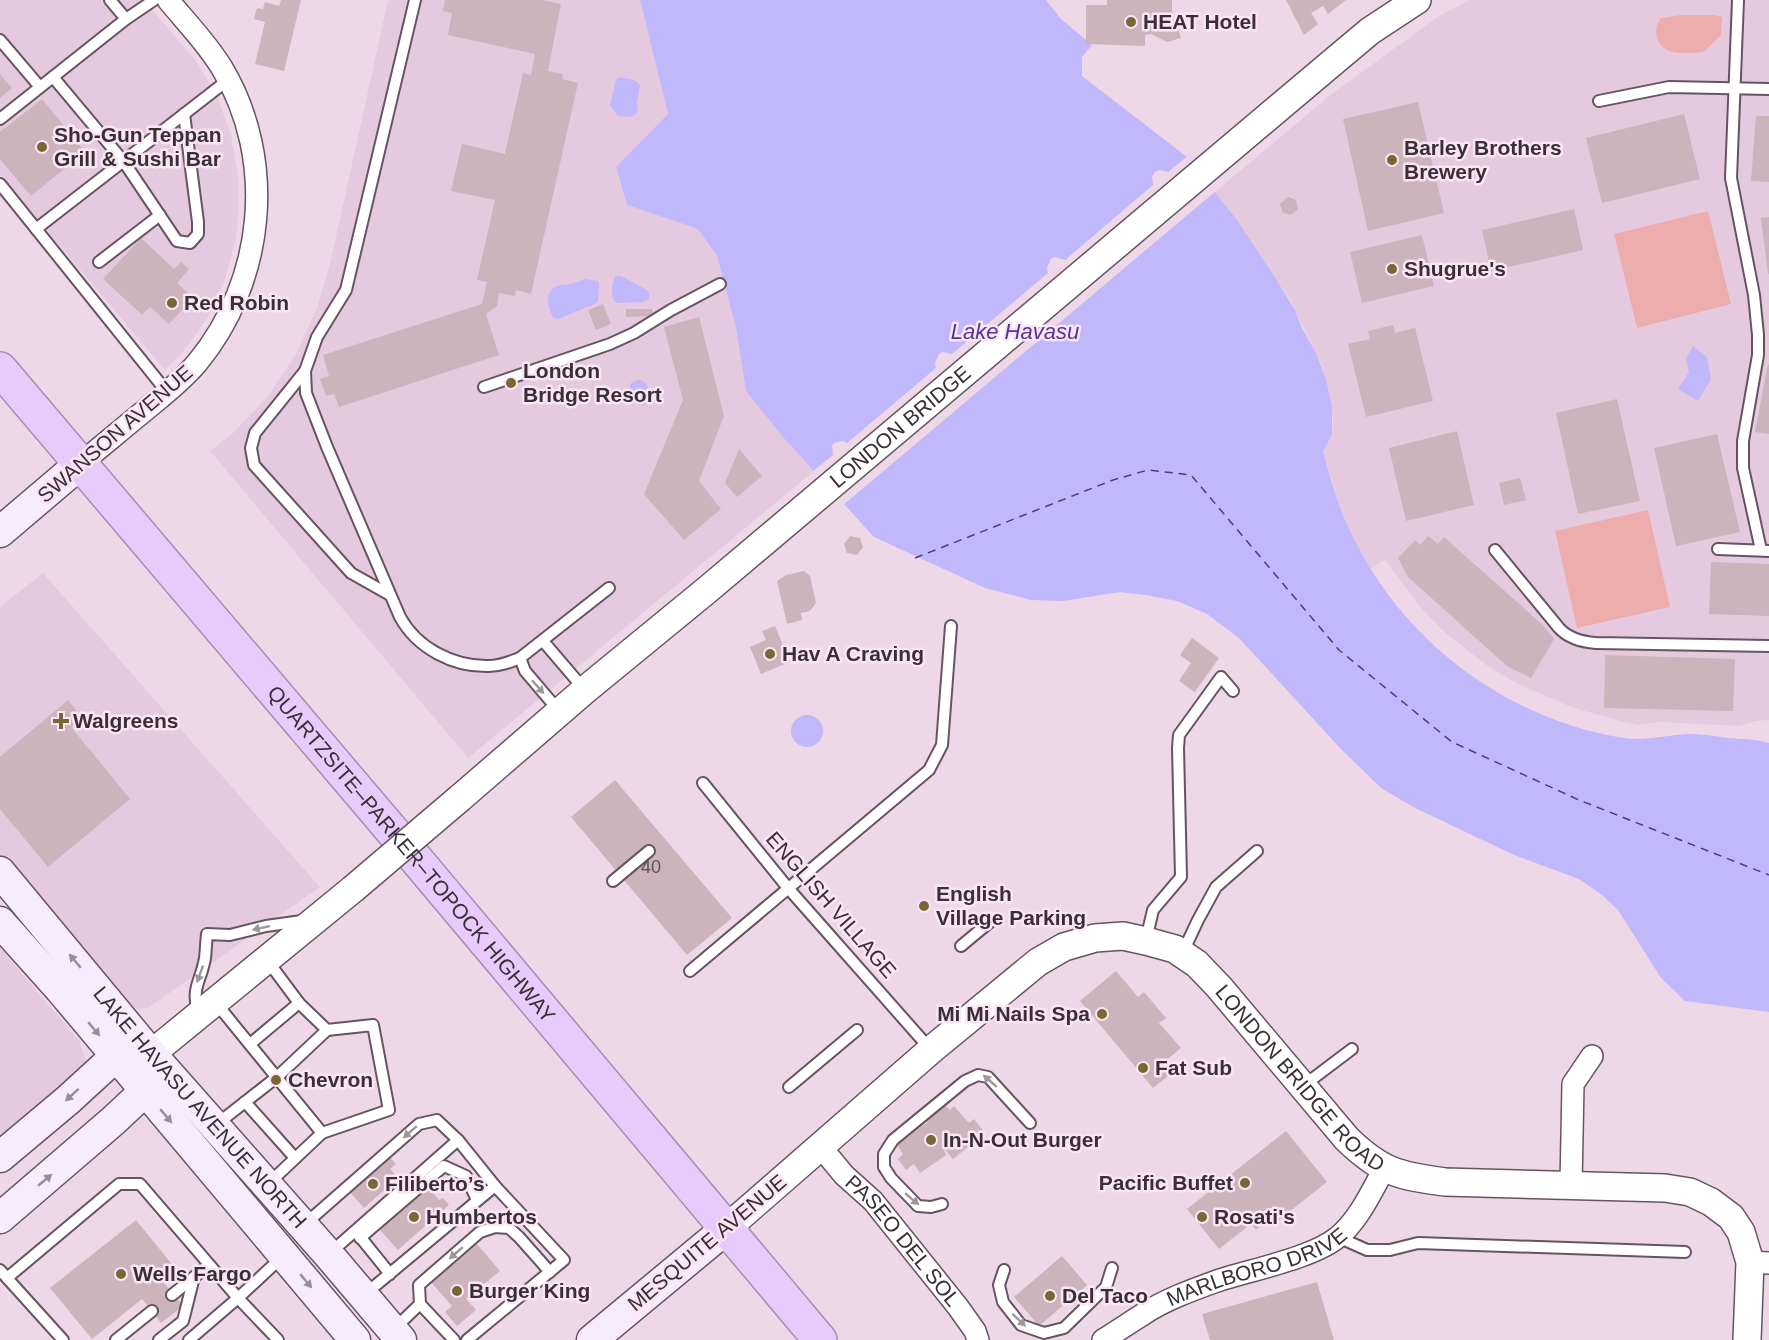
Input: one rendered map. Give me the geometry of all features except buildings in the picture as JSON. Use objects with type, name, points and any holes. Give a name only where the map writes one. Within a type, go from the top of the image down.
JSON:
[{"type":"highway","name":"QUARTZSITE–PARKER–TOPOCK HIGHWAY","points":[[0,369],[820,1340]]},
{"type":"main road","name":"SWANSON AVENUE","points":[[0,532],[80,464]]},
{"type":"main road","name":"LAKE HAVASU AVENUE NORTH","points":[[0,872],[135,1068],[355,1340]]},
{"type":"main road","points":[[0,922],[135,1068]]},
{"type":"main road","name":"LAKE HAVASU AVENUE NORTH","points":[[135,1068],[214,1126],[328,1254],[396,1335]]},
{"type":"main road","points":[[0,1157],[68,1100],[135,1068]]},
{"type":"main road","points":[[0,1218],[113,1121],[135,1068]]},
{"type":"main road","name":"MESQUITE AVENUE","points":[[592,1340],[727,1228]]},
{"type":"street","name":"SWANSON AVENUE","points":[[80,464],[183,379],[197,362],[223,326],[242,285],[253,242],[257,197],[253,153],[241,110],[228,80],[210,50],[168,0]]},
{"type":"street","name":"LONDON BRIDGE","points":[[135,1068],[353,889],[585,690],[707,590],[1370,31],[1417,0]]},
{"type":"street","name":"LONDON BRIDGE ROAD","points":[[820,1146],[1038,962],[1064,947],[1095,938],[1123,936],[1175,949],[1197,964],[1347,1139],[1364,1156],[1384,1169],[1412,1178],[1445,1182],[1665,1188],[1690,1192],[1711,1202],[1731,1216],[1747,1247],[1760,1263],[1747,1340]]},
{"type":"street","points":[[1571,1185],[1573,1084],[1592,1056]]},
{"type":"street","name":"MESQUITE AVENUE","points":[[727,1228],[820,1146]]},
{"type":"street","name":"PASEO DEL SOL","points":[[820,1146],[844,1175],[873,1201],[958,1307],[975,1331],[978,1340]]},
{"type":"street","name":"MARLBORO DRIVE","points":[[1103,1340],[1143,1313],[1188,1293],[1217,1281],[1299,1256],[1338,1237],[1366,1201],[1384,1169]]},
{"type":"lane","points":[[110,0],[126,19]]},
{"type":"lane","points":[[0,119],[126,19],[154,0]]},
{"type":"lane","points":[[390,595],[351,573],[254,465],[250,448],[255,433],[305,371],[317,337],[346,290],[415,0]]},
{"type":"lane","points":[[1718,549],[1765,550],[1743,468],[1744,434],[1758,355],[1758,335],[1754,295],[1731,178],[1738,0]]},
{"type":"lane","points":[[0,40],[40,87]]},
{"type":"lane","points":[[53,77],[124,162],[177,241],[190,243],[198,234],[198,222],[184,114]]},
{"type":"lane","points":[[36,229],[228,80]]},
{"type":"lane","points":[[1599,101],[1669,87],[1769,89]]},
{"type":"lane","points":[[0,184],[167,392]]},
{"type":"lane","points":[[99,262],[160,215]]},
{"type":"lane","points":[[484,387],[610,344],[720,285]]},
{"type":"lane","points":[[305,371],[306,393],[390,595],[408,629],[423,645],[455,661],[483,666],[505,664],[520,658],[609,588]]},
{"type":"lane","points":[[1495,550],[1558,628],[1568,636],[1580,641],[1769,646]]},
{"type":"lane","points":[[690,971],[929,770],[942,745],[951,626]]},
{"type":"lane","points":[[543,641],[585,690]]},
{"type":"lane","points":[[520,658],[525,671],[560,712]]},
{"type":"lane","points":[[1146,941],[1153,910],[1181,877],[1179,735],[1221,677],[1233,691]]},
{"type":"lane","name":"ENGLISH VILLAGE","points":[[702,783],[788,888],[931,1050]]},
{"type":"lane","points":[[613,881],[649,851]]},
{"type":"lane","points":[[1182,954],[1216,888],[1257,851]]},
{"type":"lane","points":[[316,919],[266,926],[230,935],[207,934],[204,961],[196,985],[196,1003],[207,1008],[250,1044],[322,1133]]},
{"type":"lane","points":[[961,946],[991,921]]},
{"type":"lane","points":[[266,959],[299,1002],[327,1030]]},
{"type":"lane","points":[[250,1044],[299,1002]]},
{"type":"lane","points":[[214,1126],[277,1077],[327,1030],[373,1025],[389,1110],[322,1133],[267,1185]]},
{"type":"lane","points":[[789,1087],[857,1030]]},
{"type":"lane","points":[[1302,1086],[1352,1049]]},
{"type":"lane","points":[[942,1204],[931,1207],[918,1206],[891,1178],[884,1167],[884,1154],[893,1140],[965,1081],[978,1074],[988,1077],[1030,1123]]},
{"type":"lane","points":[[245,1102],[295,1158]]},
{"type":"lane","points":[[303,1226],[419,1124],[437,1120],[458,1140],[495,1186],[564,1260],[467,1340]]},
{"type":"lane","points":[[358,1234],[458,1140]]},
{"type":"lane","points":[[328,1254],[358,1234],[444,1166],[466,1176],[477,1200]]},
{"type":"lane","points":[[63,1340],[4,1274],[119,1184],[140,1184],[238,1298],[278,1340]]},
{"type":"lane","points":[[363,1296],[495,1186]]},
{"type":"lane","points":[[454,1340],[420,1304],[419,1285],[480,1232],[495,1227],[509,1228],[519,1236],[550,1272]]},
{"type":"lane","points":[[358,1234],[390,1274]]},
{"type":"lane","points":[[1338,1237],[1368,1250],[1390,1250],[1418,1243],[1685,1252]]},
{"type":"lane","points":[[189,1340],[285,1254]]},
{"type":"lane","points":[[172,1294],[209,1264]]},
{"type":"lane","points":[[1004,1270],[999,1285],[1003,1302],[1021,1325],[1044,1333],[1064,1328],[1106,1287],[1112,1268]]},
{"type":"lane","points":[[159,1340],[183,1321],[194,1277]]},
{"type":"lane","points":[[396,1335],[420,1304]]},
{"type":"lane","points":[[116,1340],[152,1311]]},
{"type":"shaded area","points":[[0,0],[144,0],[196,61],[217,96],[231,135],[238,177],[236,239],[225,279],[208,317],[184,351],[165,370],[0,175]]},
{"type":"shaded area","name":"London Bridge Resort","points":[[388,0],[640,0],[668,114],[616,167],[627,205],[698,229],[717,256],[736,328],[746,391],[781,435],[814,471],[468,758],[210,451],[233,433],[268,396],[296,354],[317,308],[331,260]]},
{"type":"shaded area","points":[[1469,0],[1769,0],[1769,720],[1739,726],[1659,722],[1639,725],[1571,707],[1516,683],[1489,667],[1442,630],[1421,608],[1385,560],[1370,569],[1341,512],[1323,451],[1332,435],[1333,421],[1322,366],[1291,301],[1215,192],[1329,96],[1439,16]]},
{"type":"shaded area","points":[[1681,15],[1722,17],[1721,35],[1703,52],[1681,53],[1667,50],[1657,39],[1658,23],[1661,18]]},
{"type":"shaded area","points":[[1708,211],[1731,304],[1637,328],[1614,234]]},
{"type":"shaded area","points":[[1648,510],[1670,607],[1577,628],[1555,531]]},
{"type":"shaded area","points":[[43,573],[320,887],[148,1008],[138,1009],[126,1004],[0,856],[0,607]]},
{"type":"shaded area","points":[[0,948],[80,1042],[85,1059],[84,1067],[0,1145]]},
{"type":"water","name":"Lake Havasu","points":[[640,0],[1046,0],[1061,19],[1092,45],[1082,57],[1082,76],[1187,157],[1237,220],[1295,310],[1326,379],[1332,407],[1332,435],[1323,451],[1345,519],[1377,579],[1403,613],[1433,644],[1466,672],[1502,695],[1541,714],[1582,729],[1631,739],[1693,734],[1769,743],[1769,1012],[1685,1001],[1661,978],[1618,910],[1602,895],[1579,879],[1514,855],[1415,808],[1381,788],[1339,747],[1239,638],[1207,614],[1177,601],[1120,592],[1063,601],[1031,600],[985,588],[874,537],[781,435],[746,391],[736,328],[717,256],[698,229],[627,205],[616,167],[668,114]]},
{"type":"water","points":[[620,77],[635,80],[640,85],[638,112],[632,117],[618,116],[610,105],[616,79]]},
{"type":"water","points":[[616,276],[621,276],[647,290],[649,299],[643,302],[616,303],[612,290]]},
{"type":"water","points":[[585,279],[598,281],[598,301],[558,319],[554,318],[548,302],[549,293],[558,285],[572,284]]},
{"type":"water","points":[[1693,346],[1707,357],[1711,379],[1698,401],[1678,389],[1689,372],[1686,359]]},
{"type":"water","points":[[638,380],[645,383],[650,394],[647,404],[642,406],[632,401],[628,394],[631,383]]},
{"type":"water","points":[[807,715],[818,720],[823,731],[818,742],[807,747],[796,742],[791,731],[796,720]]},
{"type":"pier","points":[[1189,155],[1217,190],[842,506],[811,473],[833,455],[834,443],[843,441],[847,443],[936,368],[935,363],[939,354],[943,352],[952,354],[1048,273],[1047,268],[1051,259],[1055,257],[1065,260],[1153,185],[1152,176],[1155,172],[1159,170],[1168,172]]},
{"type":"ferry route","points":[[915,558],[1113,480],[1148,470],[1191,475],[1339,650],[1452,742],[1579,800],[1769,875]]},
{"type":"place","name":"HEAT Hotel","points":[[1131,22]]},
{"type":"place","name":"Sho-Gun Teppan Grill & Sushi Bar","points":[[42,147]]},
{"type":"place","name":"Barley Brothers Brewery","points":[[1392,160]]},
{"type":"place","name":"Shugrue's","points":[[1392,269]]},
{"type":"place","name":"Red Robin","points":[[172,303]]},
{"type":"place","name":"London Bridge Resort","points":[[511,383]]},
{"type":"place","name":"Hav A Craving","points":[[770,654]]},
{"type":"place","name":"Walgreens","points":[[61,721]]},
{"type":"place","name":"English Village Parking","points":[[924,906]]},
{"type":"place","name":"Mi Mi Nails Spa","points":[[1102,1014]]},
{"type":"place","name":"Fat Sub","points":[[1143,1068]]},
{"type":"place","name":"Chevron","points":[[276,1080]]},
{"type":"place","name":"In-N-Out Burger","points":[[931,1140]]},
{"type":"place","name":"Pacific Buffet","points":[[1245,1183]]},
{"type":"place","name":"Filiberto’s","points":[[373,1184]]},
{"type":"place","name":"Humbertos","points":[[414,1217]]},
{"type":"place","name":"Rosati's","points":[[1202,1217]]},
{"type":"place","name":"Wells Fargo","points":[[121,1274]]},
{"type":"place","name":"Burger King","points":[[457,1291]]},
{"type":"place","name":"Del Taco","points":[[1050,1296]]}]
